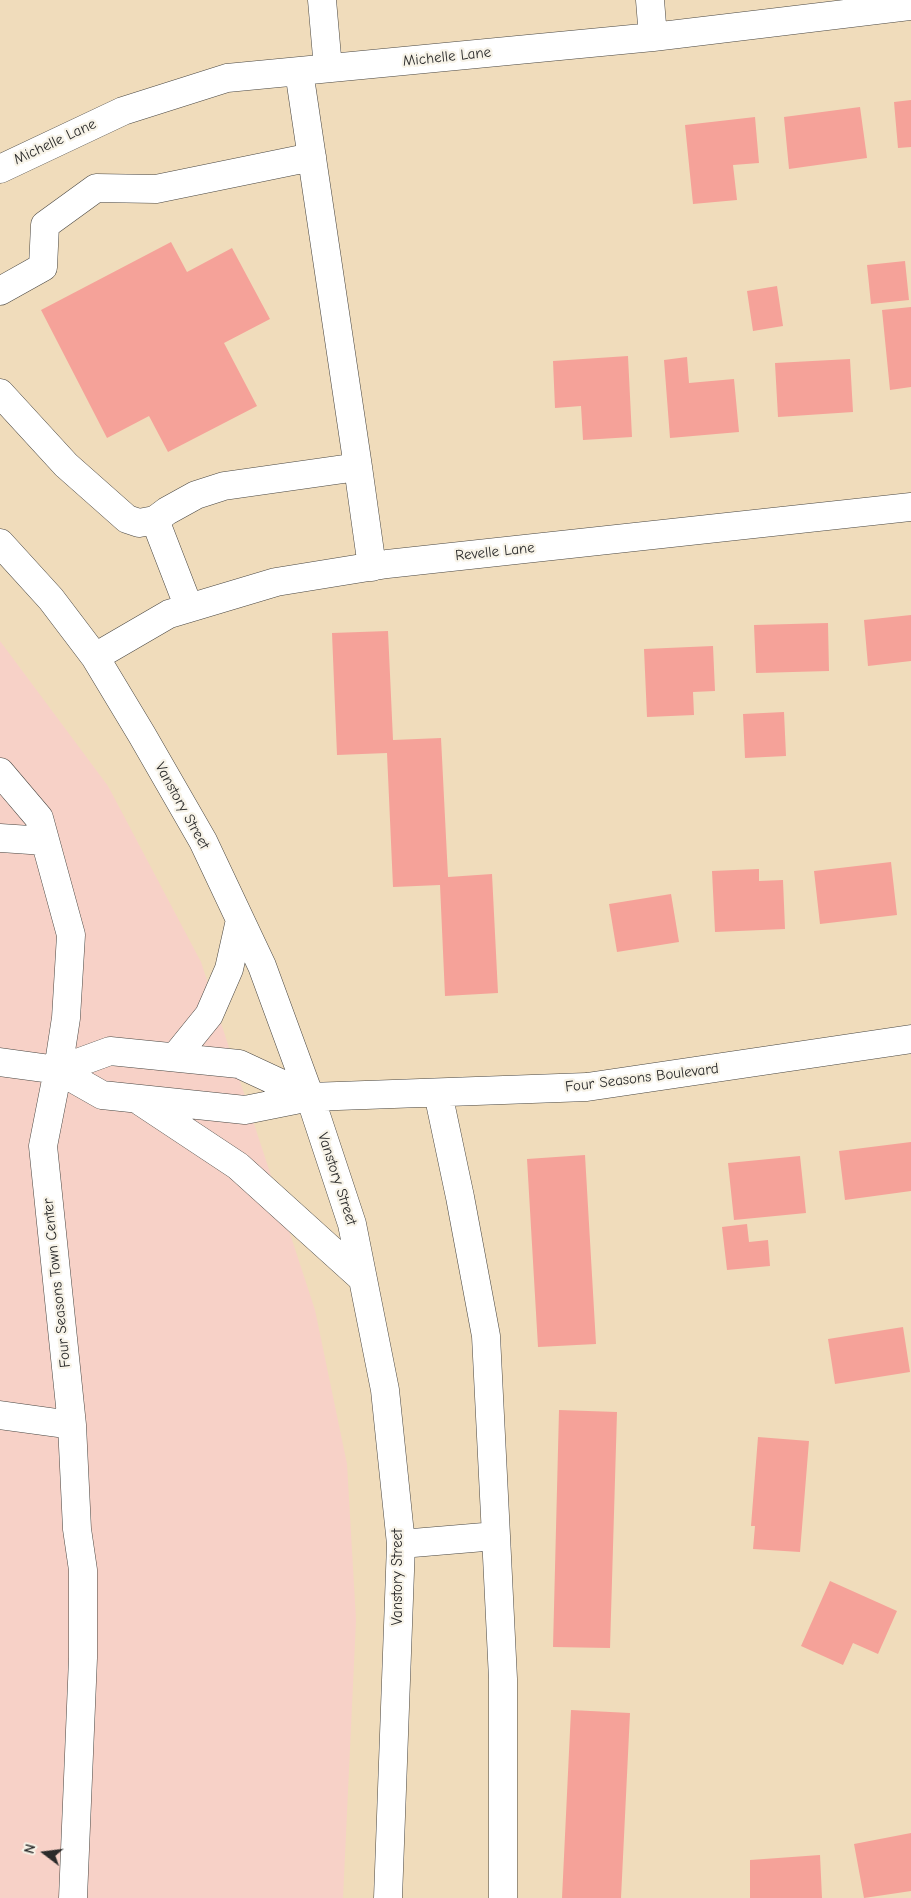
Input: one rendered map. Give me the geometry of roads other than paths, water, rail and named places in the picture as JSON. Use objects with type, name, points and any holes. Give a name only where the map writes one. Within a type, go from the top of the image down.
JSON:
[{"type":"street","points":[[322,0],[328,68]]},
{"type":"street","points":[[650,0],[653,37]]},
{"type":"street","name":"Michelle Lane","points":[[0,169],[122,111],[227,78],[653,37],[911,6]]},
{"type":"street","points":[[299,71],[372,567]]},
{"type":"street","points":[[0,291],[43,267],[46,225],[96,188],[156,190],[312,157]]},
{"type":"street","points":[[0,393],[66,464],[127,520],[139,523],[155,520],[166,511],[196,496],[224,486],[358,467]]},
{"type":"street","name":"Revelle Lane","points":[[95,658],[169,614],[276,582],[372,567],[911,507]]},
{"type":"street","points":[[155,520],[189,608]]},
{"type":"street","name":"Vanstory Street","points":[[0,543],[51,599],[95,658],[203,841],[262,966],[310,1097],[352,1224],[385,1390],[401,1544],[388,1898]]},
{"type":"street","name":"Four Seasons Town Center","points":[[0,772],[39,818],[71,935],[66,1018],[44,1146],[72,1425],[77,1529],[83,1570],[83,1658],[73,1898]]},
{"type":"street","points":[[0,838],[45,842]]},
{"type":"street","points":[[175,1057],[209,1014],[229,970],[240,920]]},
{"type":"street","name":"Four Seasons Boulevard","points":[[0,1062],[58,1070],[102,1095],[245,1110],[310,1097],[587,1087],[911,1039]]},
{"type":"street","name":"Four Seasons Boulevard","points":[[58,1070],[110,1051],[175,1057],[240,1064],[310,1097]]},
{"type":"street","points":[[438,1093],[486,1336],[503,1679],[503,1898]]},
{"type":"street","points":[[138,1099],[238,1166],[363,1279]]},
{"type":"street","points":[[0,1415],[72,1425]]},
{"type":"street","points":[[401,1544],[496,1536]]}]
